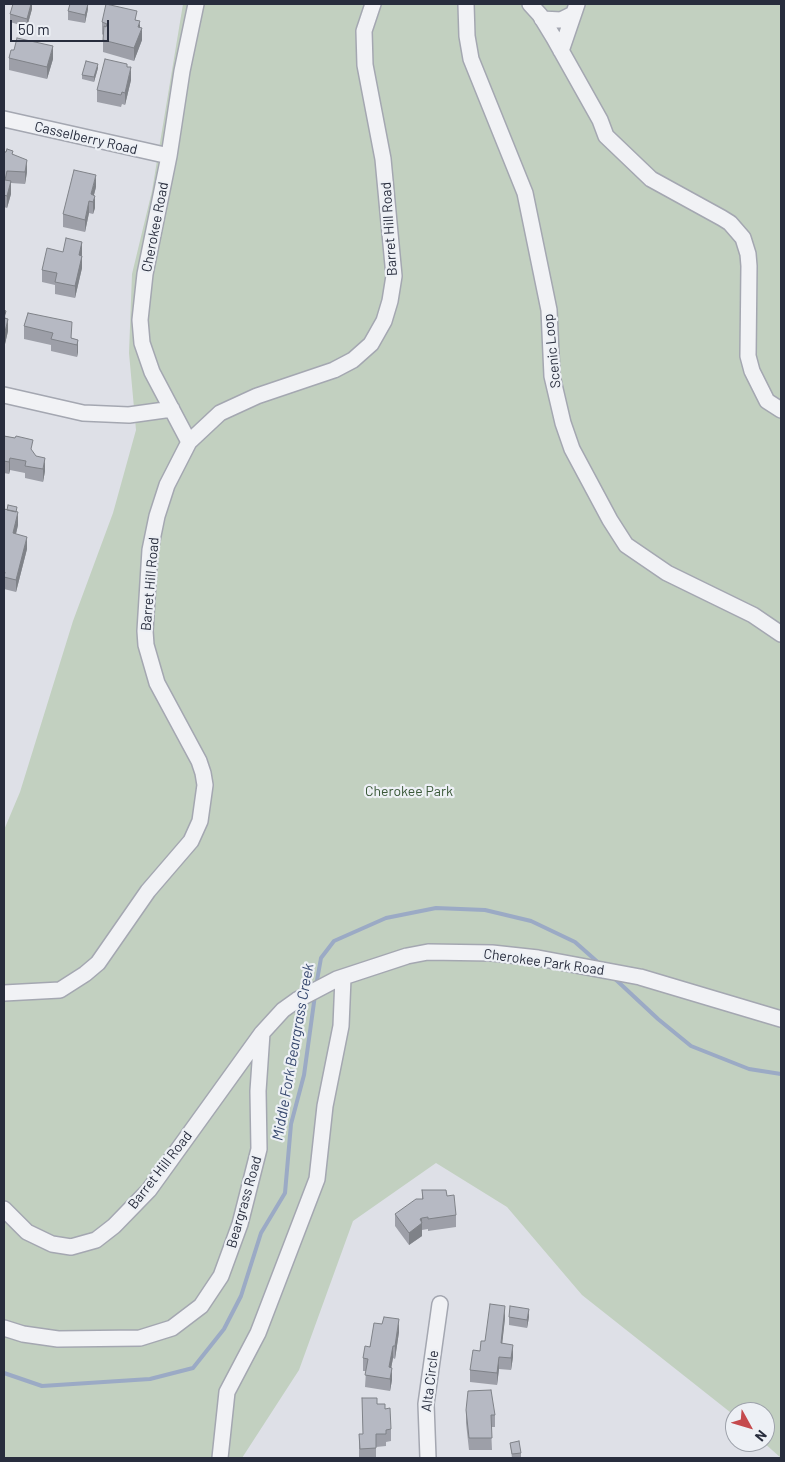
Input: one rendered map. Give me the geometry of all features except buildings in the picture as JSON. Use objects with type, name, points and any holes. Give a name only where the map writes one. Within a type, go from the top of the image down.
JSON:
[{"type":"street","name":"Cherokee Road","points":[[189,442],[152,372],[142,343],[140,320],[145,274],[169,156],[182,71],[196,4]]},
{"type":"street","name":"Barret Hill Road","points":[[4,993],[60,990],[98,963],[148,891],[191,841],[200,821],[205,786],[203,773],[199,761],[157,683],[148,659],[145,631],[150,550],[157,516],[167,485],[189,442],[220,413],[232,406],[334,370],[353,360],[371,344],[384,321],[390,301],[394,276],[383,159],[365,65],[364,31],[373,4]]},
{"type":"street","name":"Scenic Loop","points":[[466,4],[466,36],[471,59],[525,193],[549,310],[552,376],[562,423],[572,449],[610,520],[626,545],[667,573],[754,615],[781,634]]},
{"type":"street","points":[[530,4],[542,19],[562,52],[600,120],[606,136],[651,179],[730,223],[743,238],[748,254],[749,266],[748,356],[752,371],[766,401],[781,410]]},
{"type":"street","points":[[542,19],[561,20],[575,9]]},
{"type":"street","points":[[562,52],[575,9]]},
{"type":"street","name":"Casselberry Road","points":[[4,119],[169,156]]},
{"type":"street","points":[[4,395],[83,413],[129,415],[172,409]]},
{"type":"street","name":"Cherokee Park Road","points":[[262,1033],[297,1000],[340,979],[407,956],[428,952],[492,953],[640,977],[781,1019]]},
{"type":"street","points":[[220,1458],[227,1392],[258,1333],[316,1178],[325,1106],[341,1026],[340,979]]},
{"type":"street","name":"Barret Hill Road","points":[[4,1209],[28,1232],[52,1244],[78,1246],[104,1234],[149,1190],[262,1033]]},
{"type":"street","name":"Beargrass Road","points":[[4,1328],[23,1334],[58,1339],[140,1338],[172,1328],[201,1306],[221,1276],[237,1232],[259,1149],[258,1091],[262,1033]]},
{"type":"street","name":"Alta Circle","points":[[428,1458],[426,1404],[440,1304]]},
{"type":"green space","name":"Cherokee Park","points":[[183,4],[781,4],[781,1458],[774,1452],[775,1402],[725,1402],[725,1408],[582,1295],[507,1207],[436,1163],[353,1221],[299,1370],[242,1458],[4,1458],[4,830],[20,792],[73,621],[113,513],[136,430],[129,353],[132,274],[152,191]]},
{"type":"waterway","name":"Middle Fork Beargrass Creek","points":[[316,986],[321,958],[334,941],[386,918],[436,908],[485,910],[531,921],[575,942],[601,965]]},
{"type":"waterway","name":"Middle Fork Beargrass Creek","points":[[613,977],[658,1019],[691,1046],[749,1069],[781,1074]]},
{"type":"waterway","name":"Middle Fork Beargrass Creek","points":[[4,1373],[42,1386],[150,1379],[193,1368],[224,1329],[241,1296],[261,1233],[285,1193],[291,1124],[304,1075],[315,995]]}]
